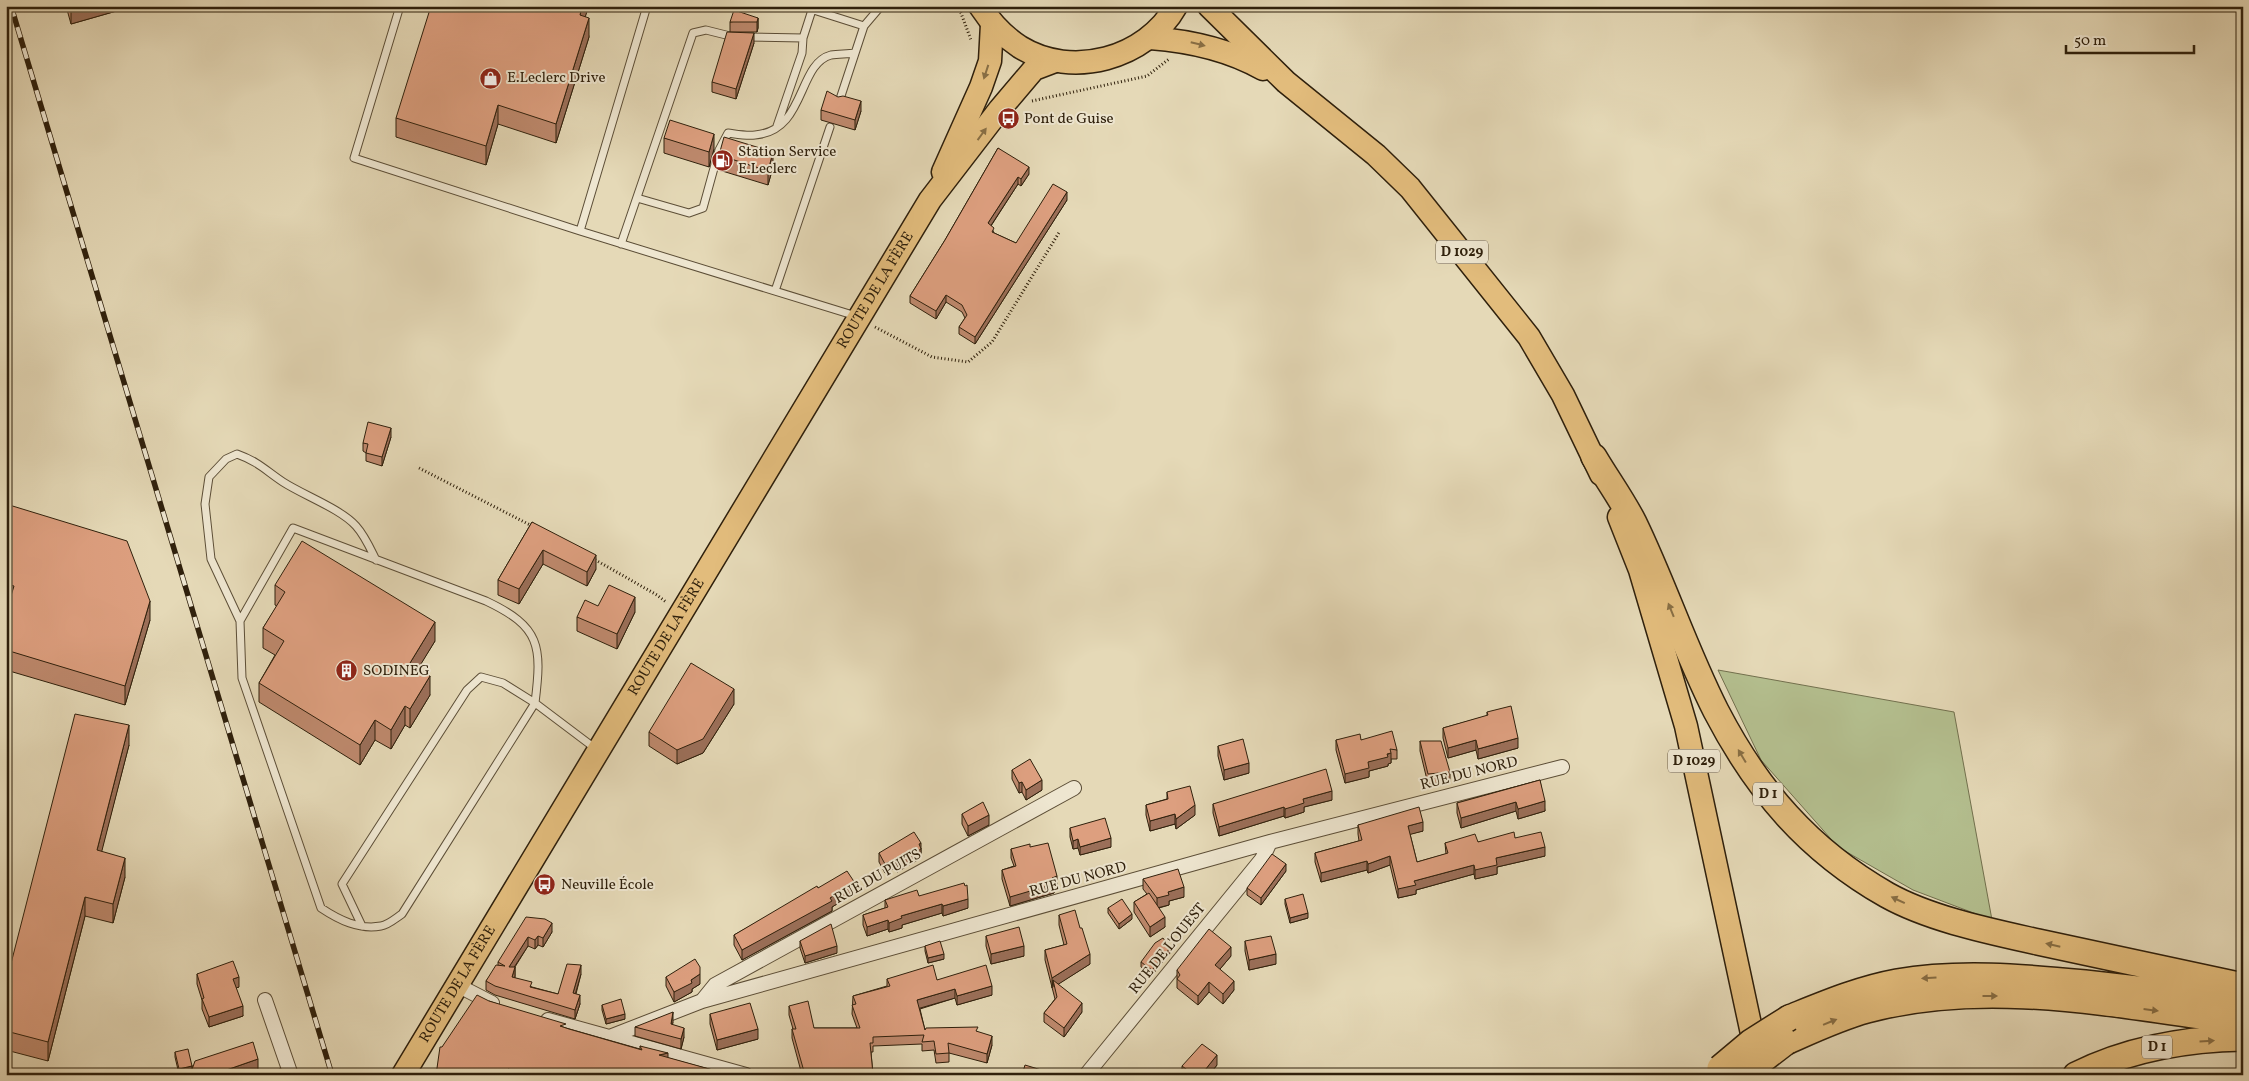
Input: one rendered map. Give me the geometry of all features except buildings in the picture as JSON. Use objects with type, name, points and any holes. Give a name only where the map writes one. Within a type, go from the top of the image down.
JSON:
[{"type":"highway","name":"D 1","points":[[1594,458],[1634,521],[1695,668],[1716,711],[1748,766],[1771,798],[1793,823],[1834,860],[1888,896],[1919,910],[1984,930],[2243,986]]},
{"type":"highway","name":"D 1","points":[[1725,1072],[1842,997],[1874,987],[1921,978],[2024,977],[2243,1002]]},
{"type":"highway","name":"D 1","points":[[1788,1030],[1832,1021],[1868,1010],[1936,998],[1965,996],[2053,998],[2243,1022]]},
{"type":"highway","name":"D 1","points":[[2076,1075],[2108,1060],[2139,1051],[2190,1042],[2243,1038]]},
{"type":"main road","points":[[986,15],[1020,47],[1055,61],[1088,63],[1121,55],[1150,38],[1164,24],[1176,6]]},
{"type":"main road","name":"D 1029","points":[[1209,6],[1286,82],[1376,155],[1410,188],[1529,337],[1563,395],[1594,458],[1640,570],[1686,726],[1761,1075]]},
{"type":"main road","name":"ROUTE DE LA FÈRE","points":[[403,1075],[930,200],[981,87],[990,61],[986,15]]},
{"type":"main road","name":"D 1029","points":[[1150,38],[1188,41],[1244,58],[1286,82]]},
{"type":"main road","name":"ROUTE DE LA FÈRE","points":[[930,200],[1000,109],[1034,69],[1055,61]]},
{"type":"street","name":"RUE DU NORD","points":[[607,1038],[702,1001],[1270,842],[1562,767]]},
{"type":"street","name":"RUE DU PUITS","points":[[702,1001],[715,985],[1074,788]]},
{"type":"street","name":"RUE DE L'OUEST","points":[[1086,1075],[1262,859],[1270,842]]},
{"type":"street","points":[[457,985],[501,1006]]},
{"type":"street","points":[[265,1000],[291,1075]]},
{"type":"street","points":[[538,1017],[607,1038],[746,1075]]},
{"type":"lane","points":[[400,6],[354,158],[580,231],[860,317]]},
{"type":"lane","points":[[580,231],[647,6]]},
{"type":"lane","points":[[801,6],[864,26]]},
{"type":"lane","points":[[838,102],[864,26],[881,6]]},
{"type":"lane","points":[[776,129],[802,53],[803,38],[812,10]]},
{"type":"lane","points":[[622,244],[693,33],[706,30],[729,37],[803,38]]},
{"type":"lane","points":[[637,198],[689,214],[703,208],[719,150],[728,133],[756,135],[776,129],[795,109],[806,82],[816,66],[830,56],[855,54]]},
{"type":"lane","points":[[775,291],[830,127]]},
{"type":"lane","points":[[240,621],[293,528],[376,560],[486,601],[511,613],[527,627],[536,644],[539,672],[535,703],[402,914],[383,926],[362,926],[340,921],[321,908],[242,678],[240,621],[211,559],[205,504],[209,477],[226,459],[237,454],[256,461],[284,482],[309,495],[355,525],[366,538],[376,560]]},
{"type":"lane","points":[[362,926],[342,884],[467,690],[482,676],[503,682],[599,750]]},
{"type":"path","points":[[1026,102],[1147,76],[1188,41]]},
{"type":"path","points":[[860,317],[882,331],[932,357],[968,362],[992,342],[1060,232]]},
{"type":"path","points":[[419,468],[541,530]]},
{"type":"path","points":[[591,557],[657,595],[681,614]]},
{"type":"green space","points":[[1718,670],[1954,712],[1992,920],[1913,890],[1838,847],[1761,760]]},
{"type":"railway","points":[[11,6],[332,1075]]},
{"type":"place","name":"E.Leclerc Drive","points":[[491,78]]},
{"type":"place","name":"Pont de Guise","points":[[1008,119]]},
{"type":"place","name":"Station Service E.Leclerc","points":[[722,161]]},
{"type":"place","name":"SODINEG","points":[[347,671]]},
{"type":"place","name":"Neuville École","points":[[545,885]]}]
